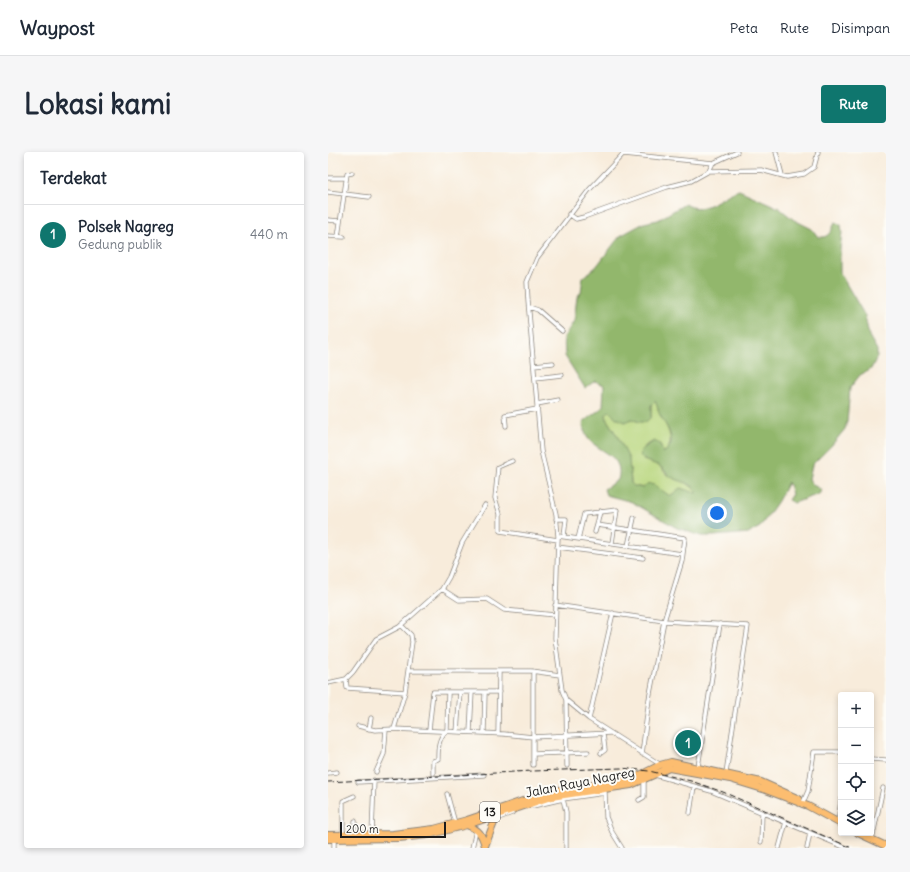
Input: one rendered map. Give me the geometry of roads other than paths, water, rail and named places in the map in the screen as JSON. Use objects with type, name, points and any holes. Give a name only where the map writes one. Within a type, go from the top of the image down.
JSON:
[{"type":"highway","name":"Jalan Raya Nagreg","points":[[328,834],[372,834],[416,831],[455,823],[547,793],[632,779],[662,767],[677,763],[761,782],[838,822]]},
{"type":"highway","name":"Jalan Raya Nagreg","points":[[331,839],[418,836],[496,817],[551,797],[625,787],[654,775],[662,767],[675,768],[748,784],[804,804]]},
{"type":"highway","points":[[484,847],[496,817]]},
{"type":"highway","name":"13","points":[[466,825],[476,829],[482,836],[484,847]]},
{"type":"highway","points":[[864,836],[886,846]]},
{"type":"street","points":[[567,766],[566,700],[562,690],[555,638],[558,538],[556,519],[541,451],[527,282],[537,258],[569,214],[625,153],[712,163],[736,152]]},
{"type":"street","points":[[776,152],[782,175]]},
{"type":"street","points":[[569,214],[573,219],[584,217],[667,187],[691,181],[709,171],[761,170],[792,176],[810,171],[814,167],[818,152]]},
{"type":"street","points":[[709,171],[712,163]]},
{"type":"street","points":[[338,237],[346,178],[348,173],[352,173]]},
{"type":"street","points":[[328,178],[346,178]]},
{"type":"street","points":[[328,192],[369,197]]},
{"type":"street","points":[[328,220],[339,221]]},
{"type":"street","points":[[328,236],[344,237]]},
{"type":"street","points":[[529,307],[538,310],[562,331]]},
{"type":"street","points":[[534,364],[554,363]]},
{"type":"street","points":[[535,378],[562,374]]},
{"type":"street","points":[[537,404],[558,400]]},
{"type":"street","points":[[506,426],[505,415],[537,409]]},
{"type":"street","points":[[512,461],[498,467],[495,498],[500,514],[500,530],[558,538],[564,536],[682,554]]},
{"type":"street","points":[[328,683],[346,679],[353,672],[376,639],[401,625],[442,589],[449,577],[462,543],[485,505]]},
{"type":"street","points":[[578,539],[584,514],[617,510],[616,527],[612,543]]},
{"type":"street","points":[[595,532],[600,511]]},
{"type":"street","points":[[628,546],[634,518]]},
{"type":"street","points":[[556,519],[566,519],[564,536]]},
{"type":"street","points":[[597,525],[683,537],[685,540],[664,621],[649,699],[642,754]]},
{"type":"street","points":[[557,546],[643,558]]},
{"type":"street","points":[[442,589],[459,600],[487,599],[504,610],[555,615]]},
{"type":"street","points":[[555,605],[664,621],[748,626],[726,773]]},
{"type":"street","points":[[590,719],[613,613]]},
{"type":"street","points":[[698,767],[720,624]]},
{"type":"street","points":[[394,729],[405,692],[412,638],[401,625]]},
{"type":"street","points":[[408,671],[533,672],[560,675]]},
{"type":"street","points":[[498,733],[499,672]]},
{"type":"street","points":[[533,672],[533,765]]},
{"type":"street","points":[[346,679],[347,688],[405,692]]},
{"type":"street","points":[[433,776],[433,760],[438,760],[438,747],[441,736],[446,731],[448,692]]},
{"type":"street","points":[[456,732],[460,692]]},
{"type":"street","points":[[470,732],[472,692]]},
{"type":"street","points":[[484,733],[485,692]]},
{"type":"street","points":[[429,730],[432,693],[499,692]]},
{"type":"street","points":[[566,700],[610,733],[662,767]]},
{"type":"street","points":[[369,729],[371,718]]},
{"type":"street","points":[[358,726],[369,729],[498,733],[533,737],[610,733]]},
{"type":"street","points":[[376,772],[384,754],[386,730]]},
{"type":"street","points":[[601,753],[605,750],[603,734]]},
{"type":"street","points":[[533,754],[588,752]]},
{"type":"street","points":[[804,804],[808,791],[814,752],[838,752]]},
{"type":"street","points":[[874,759],[886,760]]},
{"type":"street","points":[[328,773],[337,772]]},
{"type":"street","points":[[654,775],[718,794],[846,848]]},
{"type":"street","points":[[358,782],[433,776],[484,776]]},
{"type":"street","points":[[640,800],[644,797],[644,780]]},
{"type":"street","points":[[372,834],[375,781]]},
{"type":"street","points":[[690,813],[694,786]]},
{"type":"street","points":[[872,840],[882,788]]},
{"type":"street","points":[[496,817],[533,806],[604,791],[606,817],[622,848]]},
{"type":"street","points":[[447,794],[455,823]]},
{"type":"street","points":[[343,834],[343,801],[354,796]]},
{"type":"street","points":[[564,799],[566,812],[566,848]]},
{"type":"street","points":[[761,842],[762,813]]},
{"type":"street","points":[[355,821],[355,834]]},
{"type":"street","points":[[779,848],[786,822]]},
{"type":"street","points":[[472,848],[476,829]]},
{"type":"street","points":[[807,848],[810,833]]},
{"type":"street","points":[[331,839],[334,848]]},
{"type":"railway","points":[[328,782],[533,771],[621,768],[649,771],[691,781],[723,792],[852,848]]},
{"type":"place","name":"Polsek Nagreg","points":[[688,743]]}]
